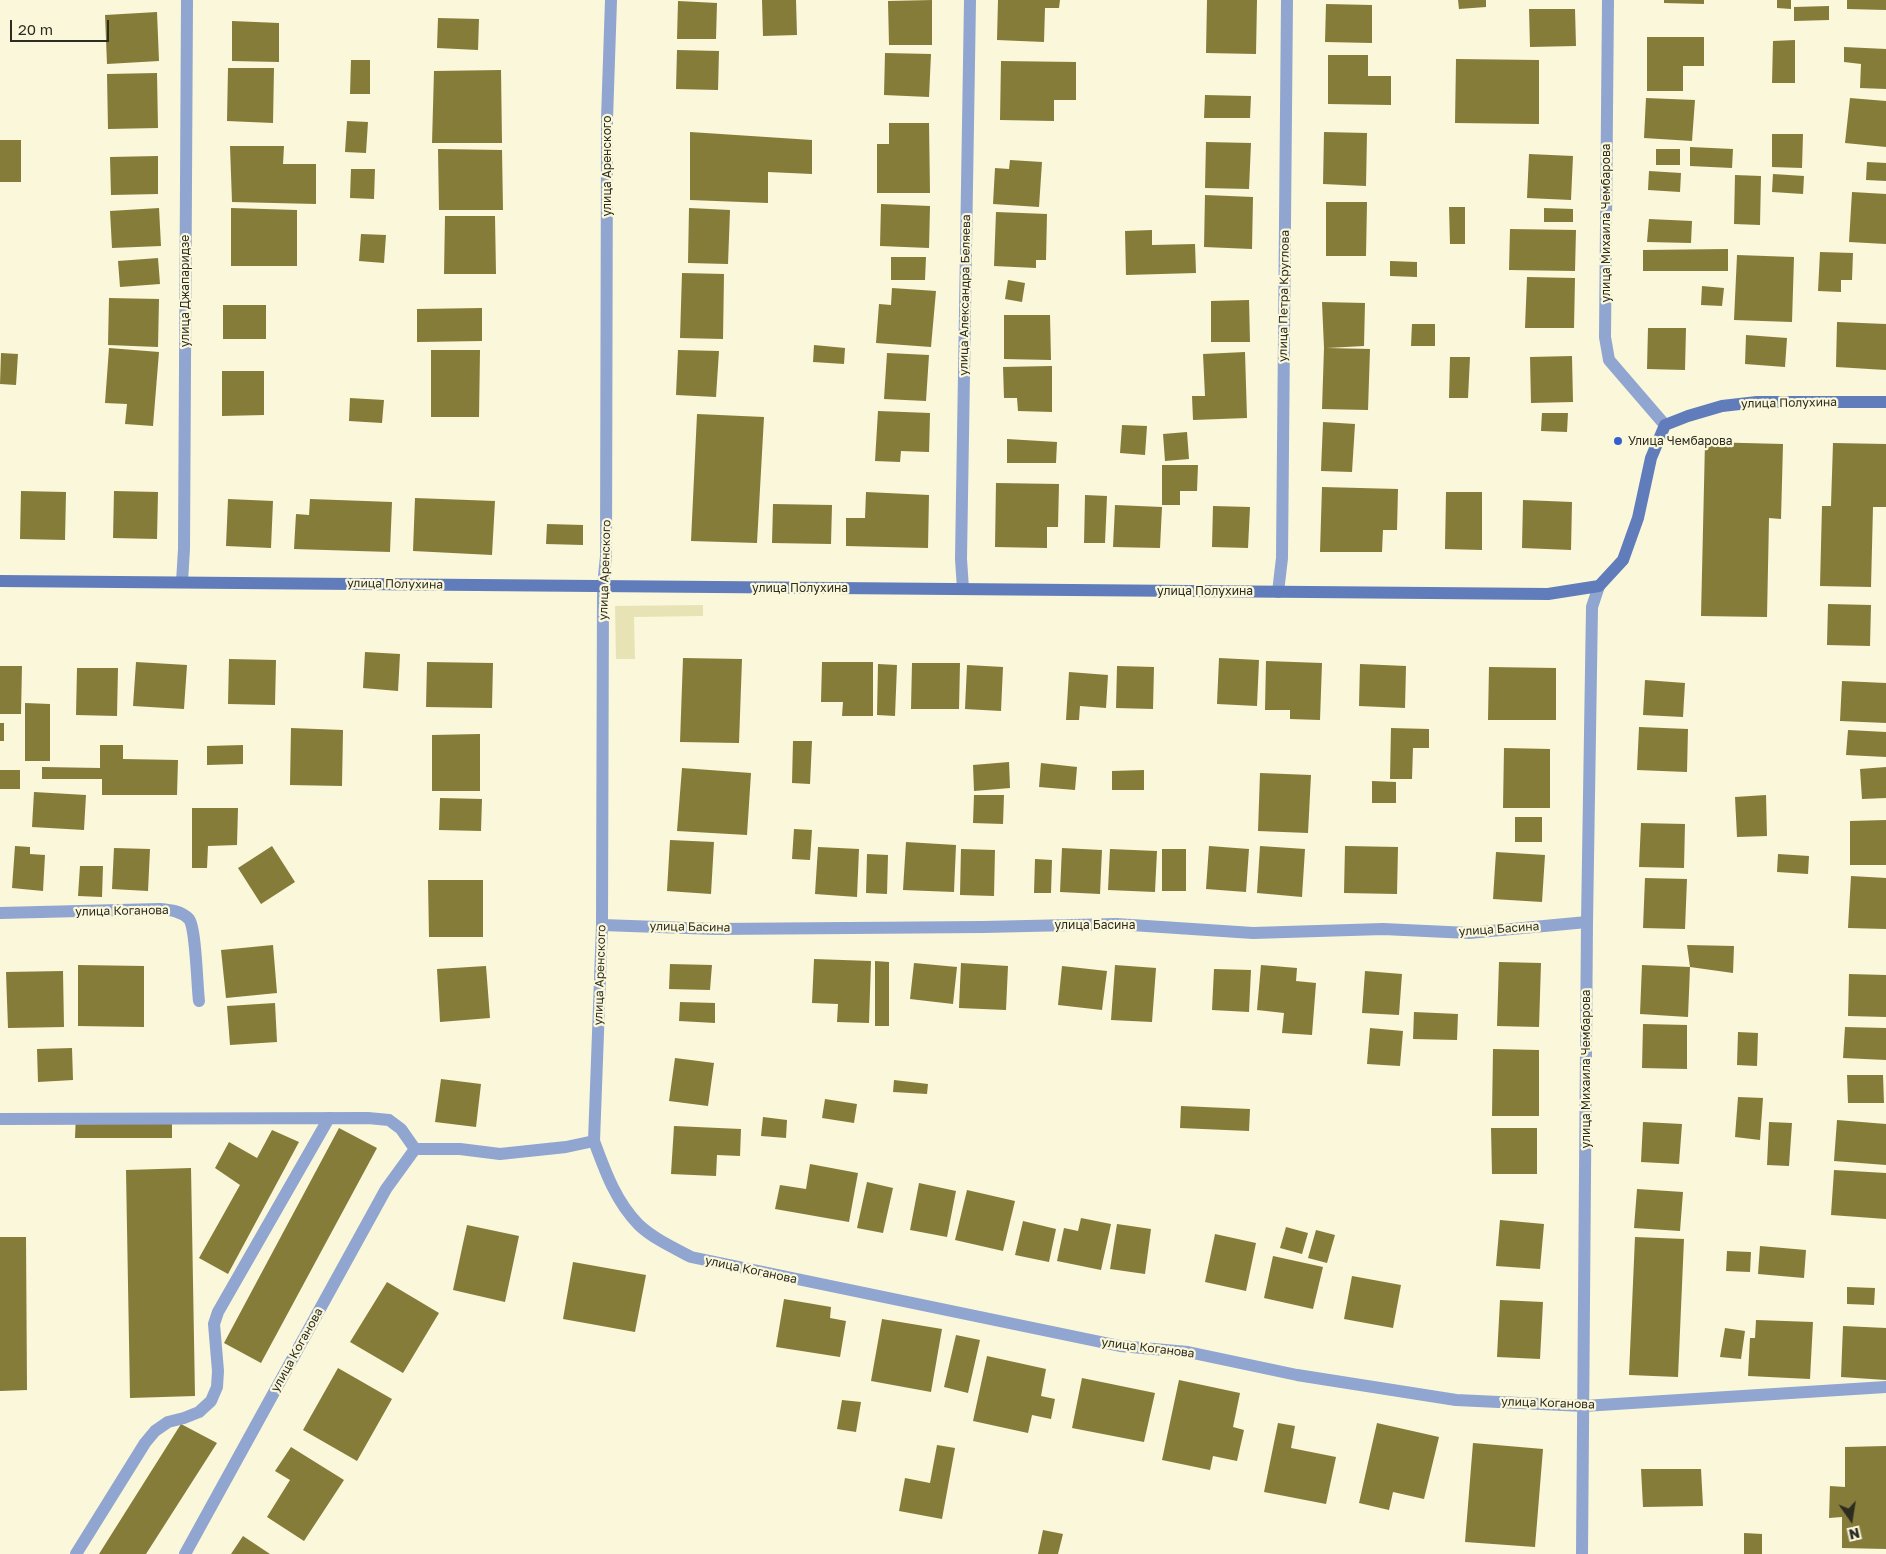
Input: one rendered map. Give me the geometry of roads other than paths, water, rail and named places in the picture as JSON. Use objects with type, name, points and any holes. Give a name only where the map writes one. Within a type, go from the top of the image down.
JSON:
[{"type":"main road","name":"улица Полухина","points":[[1665,425],[1722,406],[1757,402],[1886,402]]},
{"type":"main road","points":[[1599,586],[1623,560],[1638,518],[1651,458],[1665,425]]},
{"type":"main road","name":"улица Полухина","points":[[0,581],[1548,594],[1599,586]]},
{"type":"street","name":"улица Джапаридзе","points":[[182,582],[184,539],[187,0]]},
{"type":"street","name":"улица Аренского","points":[[594,1141],[602,925],[603,586],[606,556],[607,119],[611,0]]},
{"type":"street","name":"улица Александра Беляева","points":[[964,589],[961,559],[970,0]]},
{"type":"street","name":"улица Петра Круглова","points":[[1278,592],[1282,558],[1287,0]]},
{"type":"street","name":"улица Михаила Чембарова","points":[[1608,0],[1605,337],[1609,360],[1665,425]]},
{"type":"street","name":"улица Михаила Чембарова","points":[[1582,1554],[1587,922],[1592,607],[1599,586]]},
{"type":"street","name":"улица Коганова","points":[[0,913],[160,909],[178,911],[190,920],[194,937],[199,1001]]},
{"type":"street","name":"улица Басина","points":[[602,925],[725,929],[1116,924],[1253,933],[1382,929],[1469,933],[1587,922]]},
{"type":"street","points":[[0,1119],[329,1118],[389,1120],[401,1129],[416,1149],[460,1150],[500,1154],[566,1147],[594,1141]]},
{"type":"street","points":[[76,1554],[145,1443],[155,1431],[168,1422],[199,1412],[211,1401],[217,1387],[218,1371],[214,1324],[218,1312],[329,1118]]},
{"type":"street","name":"улица Коганова","points":[[594,1141],[618,1199],[639,1225],[656,1238],[691,1257],[1120,1346],[1188,1352],[1297,1375],[1456,1400],[1584,1406],[1886,1386]]},
{"type":"street","name":"улица Коганова","points":[[185,1554],[386,1189],[416,1149]]},
{"type":"place","name":"Улица Чембарова","points":[[1618,441]]}]
